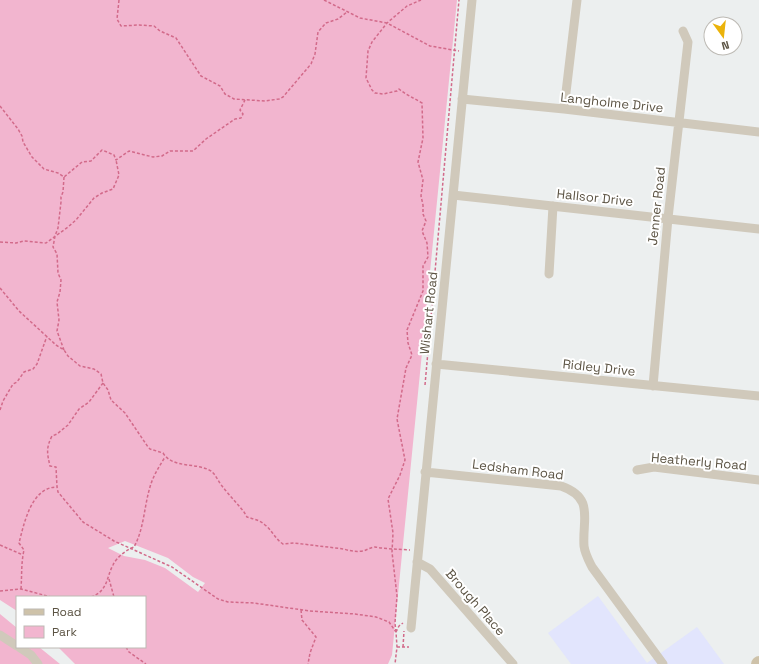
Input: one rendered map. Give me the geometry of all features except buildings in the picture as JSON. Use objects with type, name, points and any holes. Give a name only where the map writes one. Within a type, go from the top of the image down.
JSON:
[{"type":"street","name":"Wishart Road","points":[[408,625],[417,562],[472,0]]},
{"type":"street","points":[[564,109],[577,0]]},
{"type":"street","name":"Jenner Road","points":[[653,386],[668,218],[688,42],[683,31]]},
{"type":"street","name":"Langholme Drive","points":[[462,99],[564,109],[759,132]]},
{"type":"street","name":"Hallsor Drive","points":[[453,195],[759,228]]},
{"type":"street","points":[[549,274],[553,206]]},
{"type":"street","name":"Ridley Drive","points":[[436,364],[759,396]]},
{"type":"street","name":"Heatherly Road","points":[[636,470],[654,467],[759,480]]},
{"type":"street","name":"Ledsham Road","points":[[425,472],[561,486],[571,489],[583,502],[585,512],[584,546],[586,555],[592,567],[664,664]]},
{"type":"street","name":"Brough Place","points":[[417,562],[430,569],[513,664]]},
{"type":"street","points":[[0,635],[16,645]]},
{"type":"street","points":[[21,648],[31,655],[38,664]]},
{"type":"path","points":[[120,0],[117,19],[121,26],[154,26],[160,31],[176,38],[202,76],[220,86],[225,94],[234,99],[245,100],[265,101],[283,97],[312,64],[318,32],[326,23],[338,19],[347,12]]},
{"type":"path","points":[[324,0],[360,18],[387,23],[430,46],[466,52]]},
{"type":"path","points":[[395,664],[397,647],[394,623],[397,596],[392,549],[393,533],[388,499],[406,460],[398,418],[406,368],[412,355],[408,343],[407,330],[423,292],[423,266],[428,257],[427,243],[422,231],[426,221],[423,214],[423,180],[418,162],[423,138],[422,103],[398,89],[397,91],[383,94],[375,93],[366,78],[368,51],[372,42],[387,23],[407,6],[421,0]]},
{"type":"path","points":[[425,385],[459,0]]},
{"type":"path","points":[[116,160],[129,151],[153,157],[162,156],[170,151],[194,151],[206,139],[235,119],[241,118],[243,114],[240,110],[245,100]]},
{"type":"path","points":[[0,106],[18,129],[22,136],[23,142],[32,157],[44,169],[58,173],[64,177]]},
{"type":"path","points":[[0,242],[16,244],[24,241],[46,242],[55,236],[68,227],[76,220],[94,198],[113,189],[119,175],[114,155],[102,150],[91,161],[82,162],[64,177],[58,228],[55,236],[53,247],[57,254],[58,274],[61,280],[58,302],[57,331],[64,350],[68,356],[80,366],[94,370],[101,374],[103,383],[108,390],[111,400],[125,413],[148,447],[163,453],[165,457],[181,465],[198,467],[210,471],[217,477],[247,517],[258,520],[266,525],[283,544],[294,543],[350,551],[363,551],[374,547],[379,549],[388,548],[418,551]]},
{"type":"path","points":[[0,288],[19,311],[64,350]]},
{"type":"path","points":[[0,410],[3,401],[13,384],[17,382],[24,372],[33,369],[37,364],[47,336]]},
{"type":"path","points":[[103,383],[89,402],[79,410],[68,425],[52,436],[47,446],[47,456],[50,466],[56,468],[58,492],[83,522],[114,541],[172,567],[218,599],[228,602],[376,618],[389,622],[396,632]]},
{"type":"path","points":[[94,596],[99,594],[109,579],[113,564],[130,548],[134,547],[139,539],[150,486],[156,471],[165,457]]},
{"type":"path","points":[[21,589],[21,566],[24,550],[19,543],[26,517],[36,498],[42,492],[53,487],[57,487]]},
{"type":"path","points":[[0,545],[23,555]]},
{"type":"path","points":[[109,579],[114,596]]},
{"type":"path","points":[[0,591],[21,589],[47,596]]},
{"type":"path","points":[[300,610],[302,620],[316,637],[310,653],[308,664]]},
{"type":"path","points":[[396,632],[399,626],[408,625],[403,647]]},
{"type":"path","points":[[397,647],[409,647]]},
{"type":"path","points":[[127,648],[129,652],[146,664]]},
{"type":"shaded area","points":[[598,596],[647,663],[697,627],[724,664],[571,664],[548,633]]},
{"type":"green space","points":[[0,0],[457,0],[392,655],[388,664],[75,664],[59,648],[146,648],[146,596],[16,596],[16,610],[0,600]],"holes":[[[125,541],[168,558],[193,577],[205,583],[198,592],[165,568],[145,560],[124,556],[108,548]]]},
{"type":"green space","points":[[0,614],[16,627],[16,648],[40,648],[60,664],[0,664]]}]
